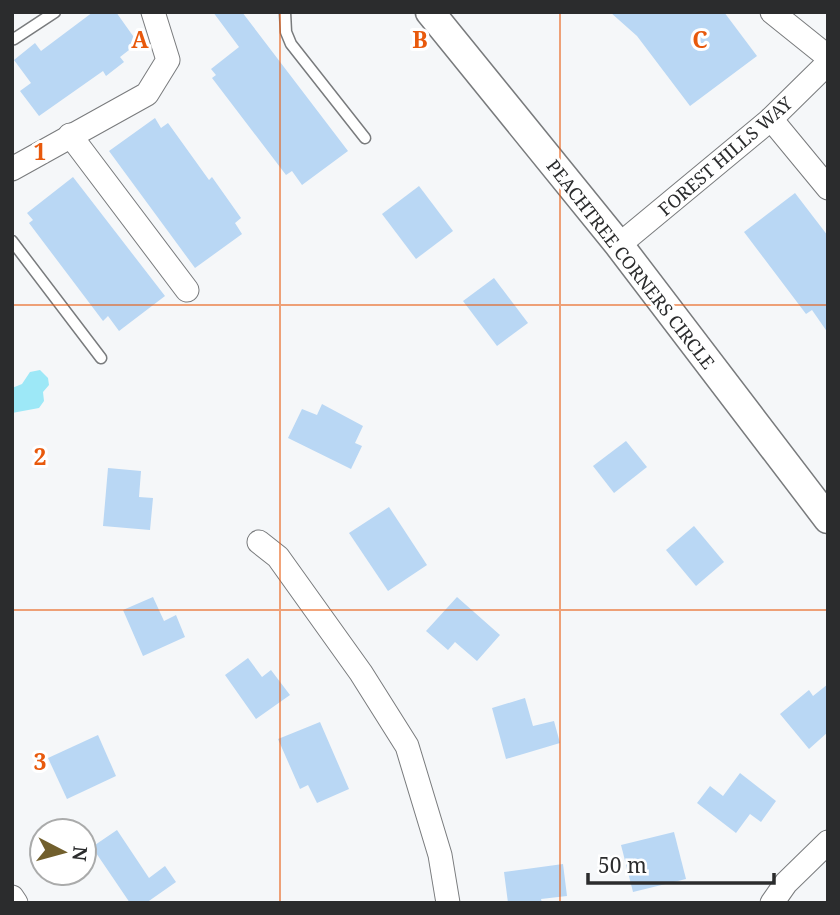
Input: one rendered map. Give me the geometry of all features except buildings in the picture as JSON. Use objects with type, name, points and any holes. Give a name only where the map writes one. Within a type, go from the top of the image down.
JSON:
[{"type":"street","points":[[12,169],[147,94],[168,60],[153,12]]},
{"type":"street","name":"PEACHTREE CORNERS CIRCLE","points":[[430,12],[619,245],[828,519]]},
{"type":"street","points":[[772,12],[828,57]]},
{"type":"street","name":"FOREST HILLS WAY","points":[[619,245],[771,119],[828,63]]},
{"type":"street","points":[[771,119],[828,188]]},
{"type":"street","points":[[70,135],[187,290]]},
{"type":"street","points":[[258,542],[278,556],[361,673],[407,746],[440,855],[448,903]]},
{"type":"street","points":[[772,903],[786,883],[828,842]]},
{"type":"street","points":[[12,897],[16,903]]},
{"type":"lane","points":[[12,37],[14,39],[55,12]]},
{"type":"lane","points":[[285,12],[286,32],[291,44],[365,138]]},
{"type":"lane","points":[[12,241],[101,358]]},
{"type":"water","points":[[40,370],[48,378],[49,385],[43,392],[44,401],[39,408],[12,413],[12,388],[22,384],[30,372]]}]
